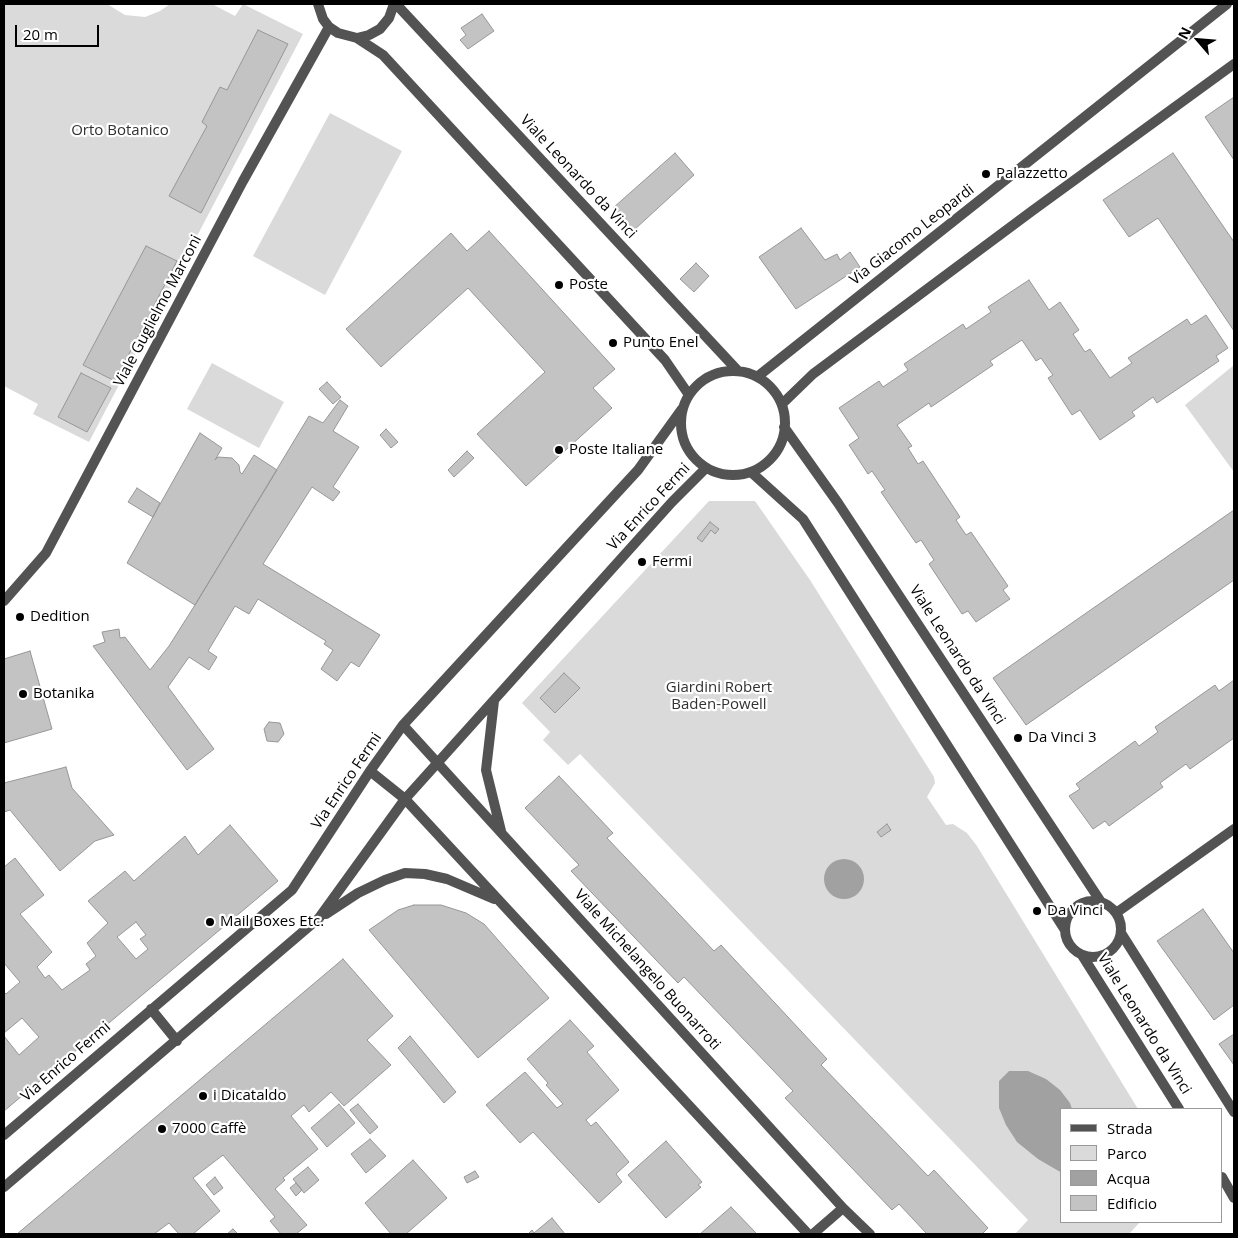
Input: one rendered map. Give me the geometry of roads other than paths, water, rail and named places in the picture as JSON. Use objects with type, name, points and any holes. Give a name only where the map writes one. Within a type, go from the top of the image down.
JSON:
[{"type":"street","points":[[318,4],[323,19],[330,27],[347,37],[357,38],[369,35],[380,29],[389,18],[395,4]]},
{"type":"street","name":"Viale Leonardo da Vinci","points":[[395,4],[738,371]]},
{"type":"street","name":"Via Giacomo Leopardi","points":[[757,377],[1227,4]]},
{"type":"street","name":"Viale Guglielmo Marconi","points":[[4,601],[46,552],[243,181],[330,27]]},
{"type":"street","points":[[357,38],[383,55],[664,360],[689,395]]},
{"type":"street","points":[[782,404],[813,374],[1234,64]]},
{"type":"street","points":[[738,371],[757,377],[772,388],[782,404],[784,427],[780,445],[770,459],[751,472],[736,475],[721,474],[706,468],[695,459],[683,439],[680,424],[682,409],[689,395],[699,383],[718,373],[738,371]]},
{"type":"street","name":"Via Enrico Fermi","points":[[4,1135],[292,890],[370,771],[403,725],[638,470],[682,409]]},
{"type":"street","name":"Viale Leonardo da Vinci","points":[[784,427],[838,503],[1101,902],[1109,906],[1116,913],[1121,933],[1234,1112]]},
{"type":"street","name":"Via Enrico Fermi","points":[[319,918],[405,799],[672,502],[706,468]]},
{"type":"street","name":"Viale Leonardo da Vinci","points":[[751,472],[803,519],[1065,930],[1070,945],[1082,955],[1178,1108]]},
{"type":"street","points":[[494,701],[486,770],[502,832]]},
{"type":"street","name":"Viale Michelangelo Buonarroti","points":[[403,725],[843,1208],[870,1234]]},
{"type":"street","points":[[370,771],[405,799],[808,1234]]},
{"type":"street","points":[[1116,913],[1234,829]]},
{"type":"street","name":"Via Enrico Fermi","points":[[4,1187],[319,918],[358,892],[406,873],[425,874],[447,879],[499,902]]},
{"type":"street","points":[[1065,930],[1066,921],[1076,906],[1085,902],[1101,902]]},
{"type":"street","name":"Viale Leonardo da Vinci","points":[[1082,955],[1098,956],[1106,953],[1113,948],[1121,933]]},
{"type":"street","points":[[151,1009],[177,1041]]},
{"type":"street","points":[[1223,1179],[1234,1198]]},
{"type":"street","points":[[813,1234],[843,1208]]},
{"type":"water","points":[[848,859],[855,862],[861,868],[864,879],[863,887],[855,896],[848,899],[840,899],[833,896],[825,887],[824,875],[827,868],[836,860]]},
{"type":"water","points":[[1009,1071],[1028,1071],[1046,1079],[1060,1090],[1070,1103],[1072,1108],[1060,1108],[1060,1172],[1038,1159],[1017,1142],[1006,1125],[999,1108],[999,1081]]},
{"type":"place","name":"Palazzetto","points":[[986,174]]},
{"type":"place","name":"Poste","points":[[559,285]]},
{"type":"place","name":"Punto Enel","points":[[613,343]]},
{"type":"place","name":"Poste Italiane","points":[[559,450]]},
{"type":"place","name":"Fermi","points":[[642,562]]},
{"type":"place","name":"Dedition","points":[[20,617]]},
{"type":"place","name":"Botanika","points":[[23,694]]},
{"type":"place","name":"Da Vinci 3","points":[[1018,738]]},
{"type":"place","name":"Da Vinci","points":[[1037,911]]},
{"type":"place","name":"Mail Boxes Etc.","points":[[210,922]]},
{"type":"place","name":"i Dicataldo","points":[[203,1096]]},
{"type":"place","name":"7000 Caffè","points":[[162,1129]]},
{"type":"park label","name":"Orto Botanico","points":[[120,131]]},
{"type":"park label","name":"Giardini Robert Baden-Powell","points":[[719,696]]}]
